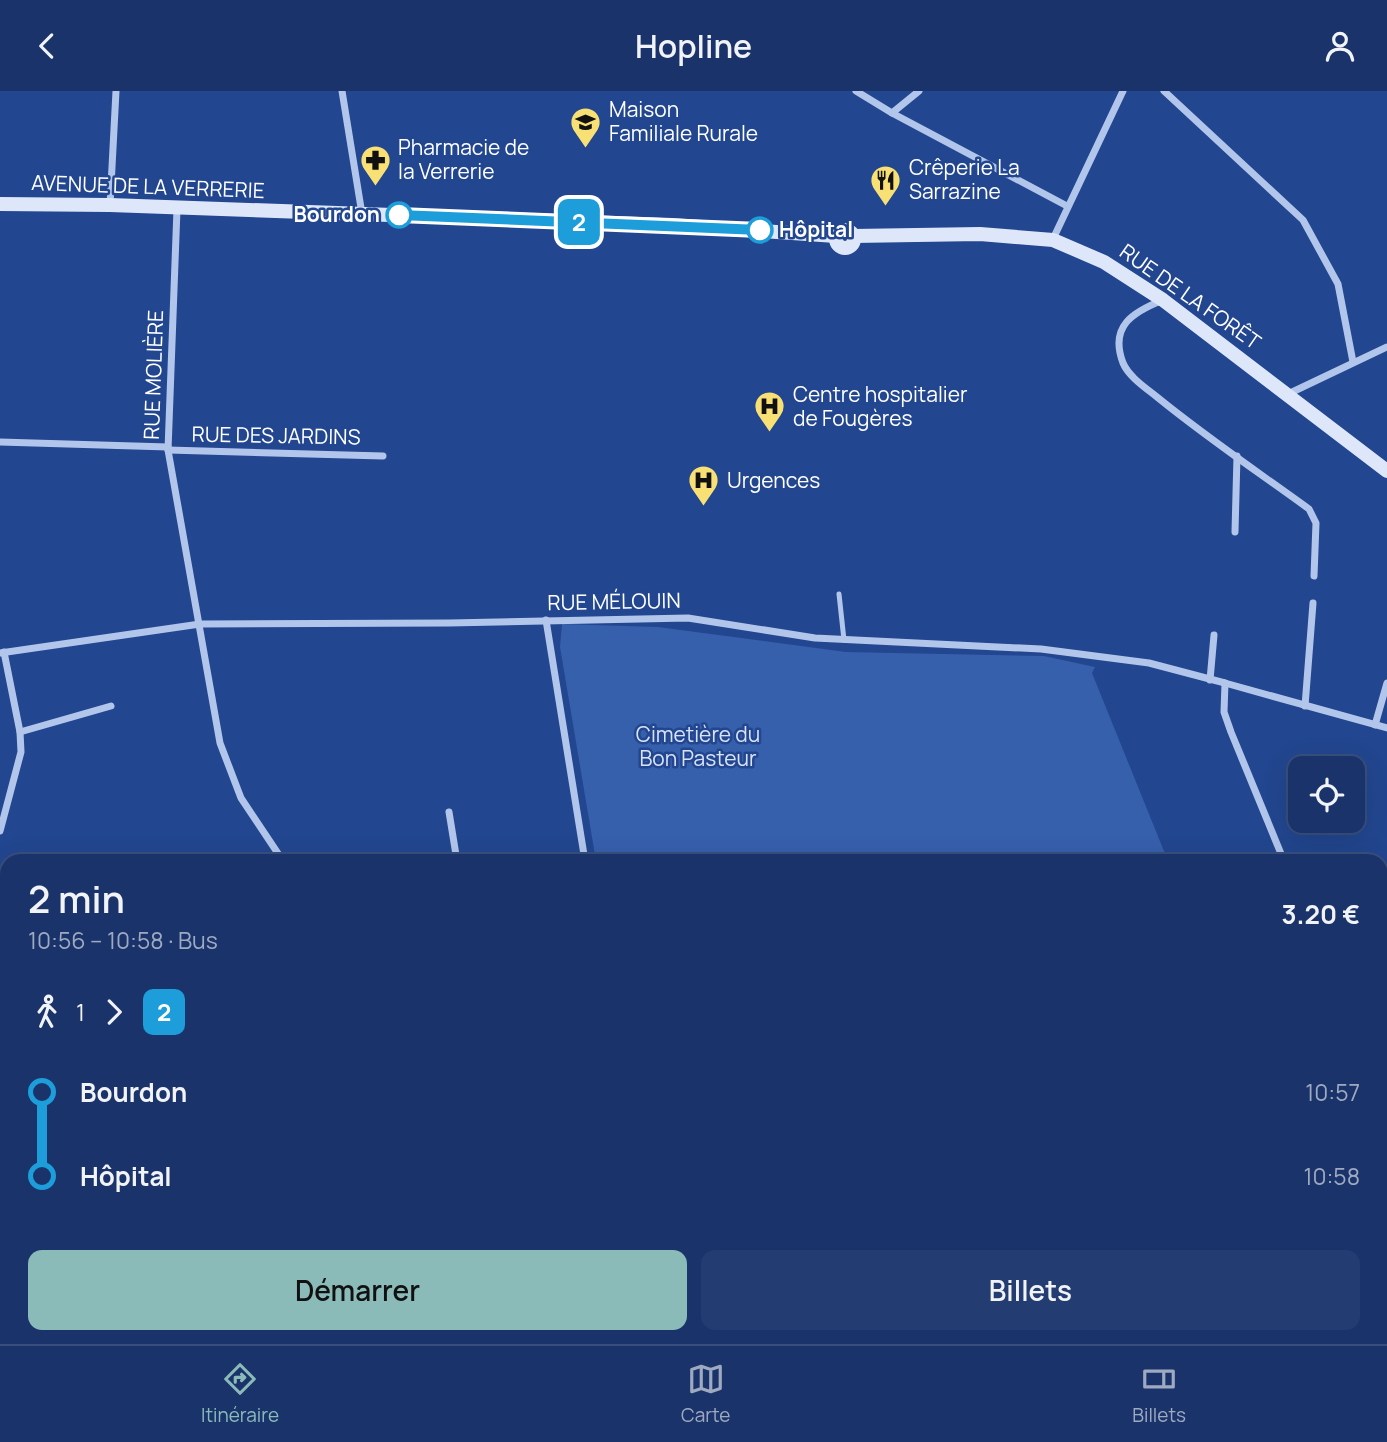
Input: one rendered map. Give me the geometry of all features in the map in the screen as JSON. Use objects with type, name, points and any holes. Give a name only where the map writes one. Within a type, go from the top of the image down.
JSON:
[{"type":"main road","name":"AVENUE DE LA VERRERIE","points":[[0,204],[110,205],[672,225],[836,236]]},
{"type":"main road","name":"RUE DE LA FORÊT","points":[[836,236],[845,229],[853,236],[980,234],[1053,240],[1104,262],[1163,300],[1387,471]]},
{"type":"street","points":[[110,205],[116,91]]},
{"type":"street","points":[[342,91],[362,214]]},
{"type":"street","points":[[856,91],[1067,206]]},
{"type":"street","points":[[892,113],[919,91]]},
{"type":"street","points":[[1053,240],[1124,91]]},
{"type":"street","points":[[1164,91],[1303,220],[1338,284],[1353,362]]},
{"type":"street","name":"RUE MOLIÈRE","points":[[177,209],[168,449],[220,743],[241,798],[278,854]]},
{"type":"street","points":[[1163,300],[1141,309],[1128,319],[1121,331],[1119,344],[1124,365],[1132,376],[1196,428],[1310,509],[1314,516],[1317,537],[1314,576]]},
{"type":"street","points":[[1288,394],[1387,347]]},
{"type":"street","name":"RUE DES JARDINS","points":[[0,442],[383,456]]},
{"type":"street","points":[[1235,532],[1237,456]]},
{"type":"street","points":[[1305,706],[1313,603]]},
{"type":"street","name":"RUE MÉLOUIN","points":[[2,653],[200,624],[688,618],[815,638],[1041,649],[1149,663],[1387,727]]},
{"type":"street","points":[[546,620],[584,854]]},
{"type":"street","points":[[1210,680],[1214,635]]},
{"type":"street","points":[[0,831],[21,752],[20,732],[2,653]]},
{"type":"street","points":[[1225,683],[1224,712],[1281,854]]},
{"type":"street","points":[[1375,725],[1387,683]]},
{"type":"street","points":[[20,732],[111,706]]},
{"type":"street","points":[[450,812],[456,854]]},
{"type":"lane","points":[[839,594],[844,640]]},
{"type":"green space","name":"Cimetière du Bon Pasteur","points":[[562,624],[658,627],[846,652],[1044,656],[1095,667],[1092,673],[1165,854],[595,854],[560,647]]},
{"type":"bus line","name":"2","points":[[399,215],[715,226],[760,230]]},
{"type":"place","name":"Maison Familiale Rurale","points":[[586,149]]},
{"type":"place","name":"Pharmacie de la Verrerie","points":[[375,187]]},
{"type":"place","name":"Crêperie La Sarrazine","points":[[886,207]]},
{"type":"place","name":"Bourdon","points":[[399,215]]},
{"type":"place","name":"Hôpital","points":[[760,230]]},
{"type":"place","name":"Centre hospitalier de Fougères","points":[[770,434]]},
{"type":"place","name":"Urgences","points":[[704,508]]}]
